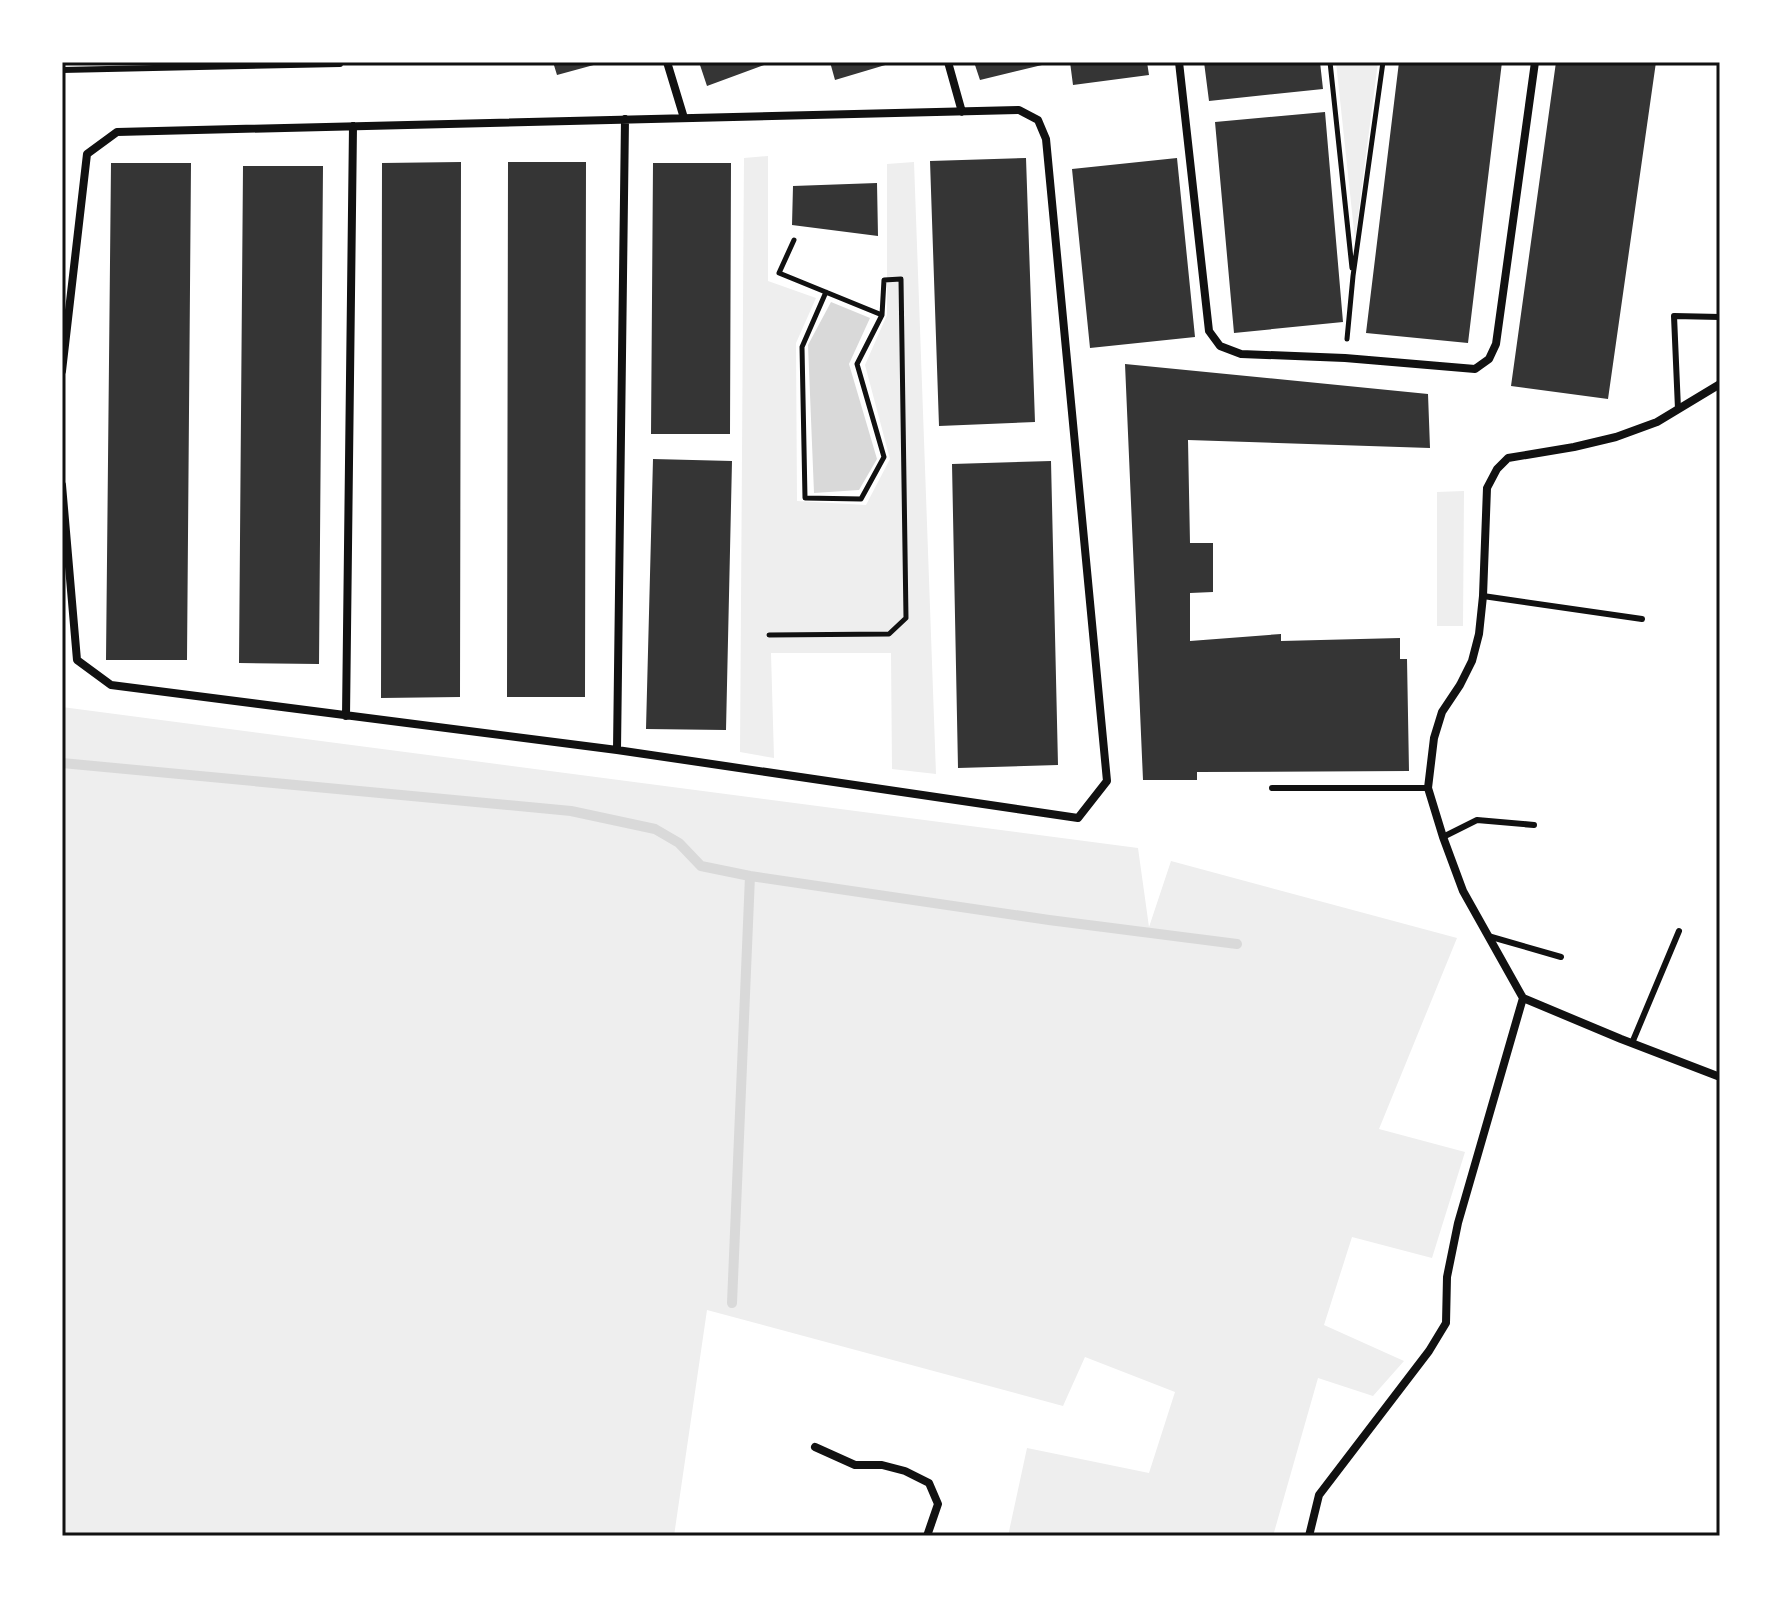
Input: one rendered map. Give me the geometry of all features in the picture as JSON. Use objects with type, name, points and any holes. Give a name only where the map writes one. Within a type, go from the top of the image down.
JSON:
[{"type":"street","points":[[667,62],[684,118]]},
{"type":"street","points":[[948,62],[962,112]]},
{"type":"street","points":[[1179,62],[1209,331],[1220,346],[1241,354],[1345,358],[1475,369],[1489,359],[1496,344],[1535,62]]},
{"type":"street","points":[[62,371],[87,154],[117,132],[1019,110],[1038,120],[1046,139],[1107,781],[1078,818],[617,750],[111,685],[77,660],[62,485]]},
{"type":"street","points":[[617,750],[625,119]]},
{"type":"street","points":[[346,716],[353,126]]},
{"type":"street","points":[[1720,384],[1657,422],[1616,437],[1508,458],[1497,469],[1487,488],[1479,634],[1472,661],[1442,712],[1434,738],[1428,788],[1463,891],[1523,998],[1720,1077]]},
{"type":"street","points":[[1309,1536],[1319,1495],[1429,1351],[1446,1323],[1447,1277],[1458,1223],[1523,998]]},
{"type":"street","points":[[815,1447],[855,1465],[882,1465],[905,1471],[929,1483],[938,1504],[927,1536]]},
{"type":"lane","points":[[62,70],[192,64],[340,64]]},
{"type":"lane","points":[[1678,409],[1674,316],[1720,317]]},
{"type":"lane","points":[[1483,596],[1642,619]]},
{"type":"lane","points":[[1272,788],[1428,788]]},
{"type":"lane","points":[[1443,837],[1477,820],[1534,825]]},
{"type":"lane","points":[[1632,1043],[1679,931]]},
{"type":"lane","points":[[1488,936],[1561,957]]},
{"type":"path","points":[[1330,62],[1353,276]]},
{"type":"path","points":[[1345,358],[1353,276],[1383,62]]},
{"type":"path","points":[[794,240],[779,273],[882,315]]},
{"type":"path","points":[[769,635],[889,634],[906,618],[901,279],[884,280],[882,315],[857,364],[884,457],[861,499],[805,498],[802,347],[826,292]]},
{"type":"shaded area","points":[[1336,62],[1378,62],[1355,240]]},
{"type":"shaded area","points":[[768,156],[768,281],[816,298],[796,343],[797,501],[866,505],[890,459],[865,365],[887,315],[887,164],[914,162],[936,774],[892,769],[891,653],[771,653],[774,758],[740,752],[744,158]]},
{"type":"shaded area","points":[[831,302],[870,318],[849,364],[877,459],[859,490],[814,493],[808,345]]},
{"type":"shaded area","points":[[1464,491],[1463,626],[1437,626],[1437,492]]},
{"type":"shaded area","points":[[62,707],[1138,848],[1149,927],[1171,861],[1457,938],[1379,1129],[1465,1152],[1432,1258],[1352,1237],[1324,1325],[1404,1361],[1373,1396],[1318,1378],[1273,1536],[1008,1536],[1027,1448],[1149,1473],[1175,1392],[1085,1357],[1063,1406],[707,1310],[674,1536],[62,1536]]},
{"type":"building","points":[[553,62],[600,62],[601,63],[557,75]]},
{"type":"building","points":[[699,62],[772,62],[707,86]]},
{"type":"building","points":[[830,62],[892,62],[892,63],[835,80]]},
{"type":"building","points":[[974,62],[1042,62],[1042,65],[980,80]]},
{"type":"building","points":[[1070,62],[1147,62],[1149,75],[1073,85]]},
{"type":"building","points":[[1204,62],[1320,62],[1323,89],[1209,101]]},
{"type":"building","points":[[1399,62],[1502,62],[1468,343],[1366,333]]},
{"type":"building","points":[[1556,62],[1656,62],[1608,399],[1511,386]]},
{"type":"building","points":[[1325,112],[1343,322],[1234,333],[1215,122]]},
{"type":"building","points":[[1026,158],[1035,422],[939,426],[930,161]]},
{"type":"building","points":[[1177,158],[1195,337],[1090,348],[1072,169]]},
{"type":"building","points":[[461,162],[460,697],[381,698],[382,163]]},
{"type":"building","points":[[508,162],[586,162],[585,697],[507,697]]},
{"type":"building","points":[[111,163],[191,163],[187,660],[106,660]]},
{"type":"building","points":[[653,163],[731,163],[730,434],[651,434]]},
{"type":"building","points":[[243,166],[323,166],[319,664],[239,663]]},
{"type":"building","points":[[877,183],[878,236],[792,225],[793,186]]},
{"type":"building","points":[[1125,364],[1428,394],[1430,448],[1188,440],[1190,543],[1213,543],[1213,592],[1190,593],[1190,641],[1281,634],[1281,641],[1400,638],[1400,659],[1407,659],[1409,771],[1197,772],[1197,780],[1143,780]]},
{"type":"building","points":[[653,459],[732,461],[726,730],[646,729]]},
{"type":"building","points":[[1051,461],[1058,765],[958,768],[952,464]]},
{"type":"waterway","points":[[62,763],[571,811],[655,829],[679,843],[701,866],[750,876],[1237,944]]},
{"type":"waterway","points":[[732,1303],[750,876]]}]
